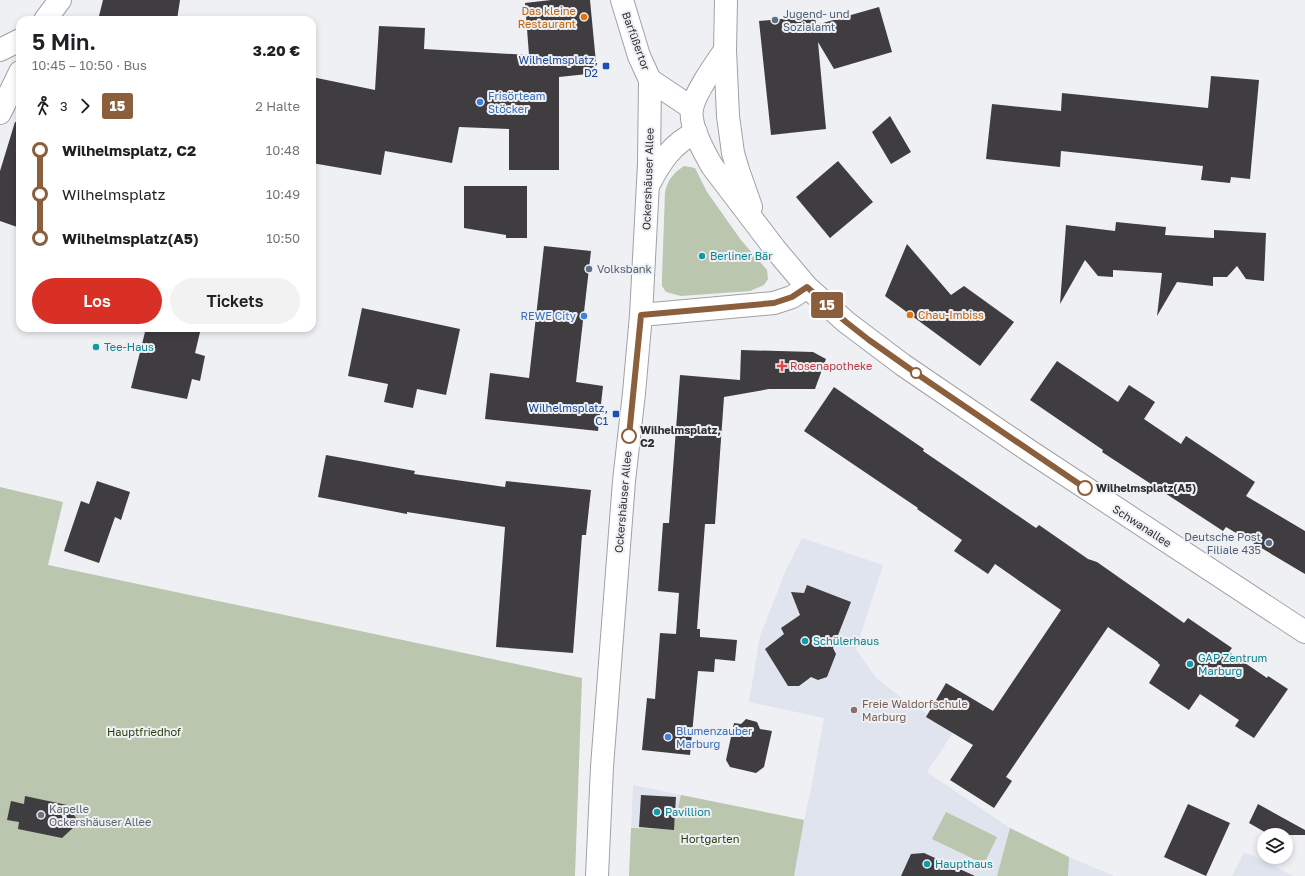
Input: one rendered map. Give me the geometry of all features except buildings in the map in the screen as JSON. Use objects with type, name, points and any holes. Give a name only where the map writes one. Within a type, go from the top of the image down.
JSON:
[{"type":"street","points":[[48,16],[60,0]]},
{"type":"street","name":"Barfüßertor","points":[[622,0],[639,56],[650,80],[692,108]]},
{"type":"street","points":[[726,0],[725,50],[728,116],[733,153],[758,226]]},
{"type":"street","points":[[0,50],[16,42]]},
{"type":"street","points":[[692,108],[709,74],[725,50]]},
{"type":"street","points":[[0,113],[16,80]]},
{"type":"street","name":"Ockershäuser Allee","points":[[597,876],[602,767],[623,489],[641,315],[648,185],[650,80]]},
{"type":"street","name":"Schwanallee","points":[[692,108],[692,120],[696,132],[712,166],[807,287],[846,322],[920,376],[1122,513],[1305,632]]},
{"type":"street","points":[[648,185],[658,166],[669,153],[683,138],[696,132]]},
{"type":"street","points":[[641,315],[774,303],[792,297],[807,287]]},
{"type":"shaded area","name":"Freie Waldorfschule Marburg","points":[[802,538],[883,565],[856,649],[877,679],[906,701],[955,730],[927,772],[1010,828],[1069,857],[1114,876],[629,876],[633,785],[804,820],[824,718],[749,702],[760,636],[786,570]]},
{"type":"shaded area","points":[[1244,853],[1257,858],[1257,864],[1270,864],[1293,876],[1232,876]]},
{"type":"green space","points":[[684,166],[695,168],[707,192],[741,240],[767,270],[768,279],[764,285],[750,291],[681,296],[666,292],[662,286],[665,192],[672,177]]},
{"type":"green space","name":"Hauptfriedhof","points":[[0,487],[63,502],[48,565],[582,678],[575,876],[0,876]]},
{"type":"green space","name":"Hortgarten","points":[[681,795],[804,820],[794,876],[629,876],[631,828],[673,829]]},
{"type":"green space","points":[[946,812],[997,837],[984,864],[932,839]]},
{"type":"green space","points":[[1010,828],[1069,857],[1068,876],[997,876]]},
{"type":"bus line","name":"15","points":[[629,436],[640,338],[641,315],[774,303],[792,297],[807,287],[846,322],[869,340],[1085,488]]},
{"type":"place","name":"Das kleine Restaurant","points":[[584,17]]},
{"type":"place","name":"Jugend- und Sozialamt","points":[[775,20]]},
{"type":"place","name":"Wilhelmsplatz, D2","points":[[606,66]]},
{"type":"place","name":"Frisörteam Stöcker","points":[[480,102]]},
{"type":"place","name":"Berliner Bär","points":[[702,256]]},
{"type":"place","name":"Volksbank","points":[[589,269]]},
{"type":"place","name":"Chau-Imbiss","points":[[910,315]]},
{"type":"place","name":"REWE City","points":[[584,316]]},
{"type":"place","name":"Tee-Haus","points":[[96,347]]},
{"type":"place","name":"Rosenapotheke","points":[[782,366]]},
{"type":"place","name":"Wilhelmsplatz, C1","points":[[616,414]]},
{"type":"place","name":"Wilhelmsplatz, C2","points":[[629,436]]},
{"type":"place","name":"Wilhelmsplatz(A5)","points":[[1085,488]]},
{"type":"place","name":"Deutsche Post Filiale 435","points":[[1269,543]]},
{"type":"place","name":"Schülerhaus","points":[[805,641]]},
{"type":"place","name":"GAP Zentrum Marburg","points":[[1190,664]]},
{"type":"place","name":"Freie Waldorfschule Marburg","points":[[854,710]]},
{"type":"place","name":"Blumenzauber Marburg","points":[[668,737]]},
{"type":"place","name":"Pavillion","points":[[657,812]]},
{"type":"place","name":"Kapelle Ockershäuser Allee","points":[[41,815]]},
{"type":"place","name":"Haupthaus","points":[[927,864]]}]
